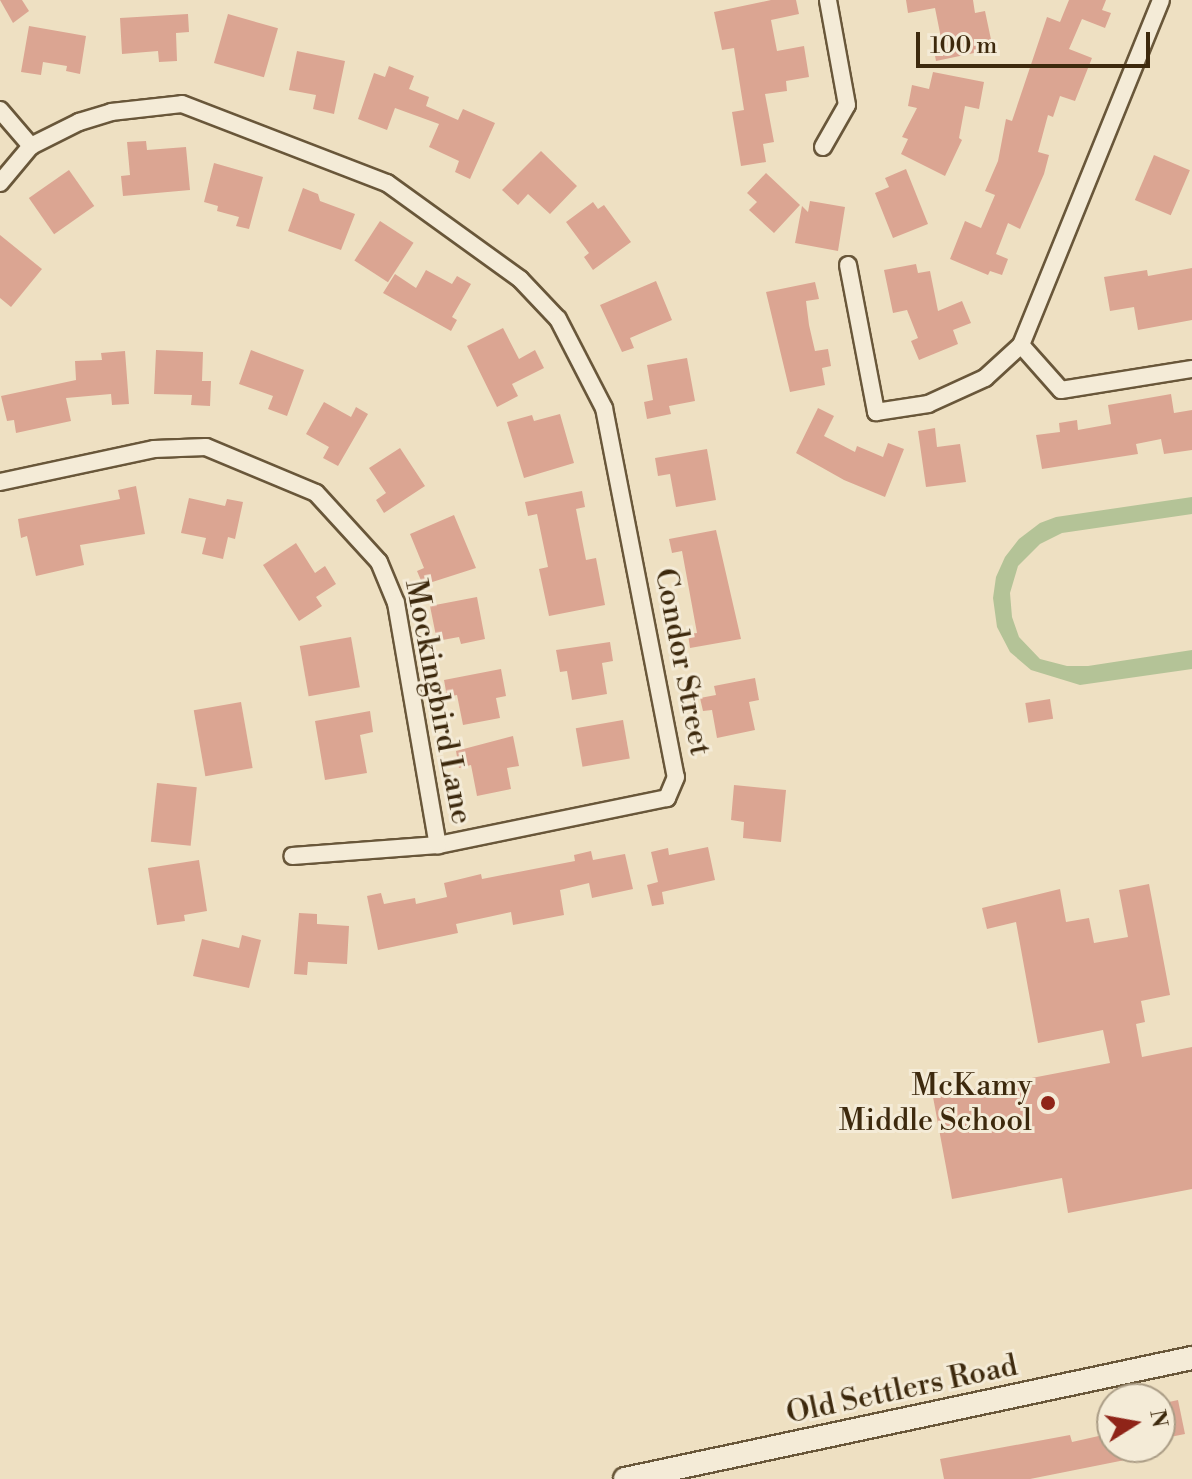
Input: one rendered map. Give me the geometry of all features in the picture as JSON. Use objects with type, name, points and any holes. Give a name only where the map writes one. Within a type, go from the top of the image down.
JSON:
[{"type":"street","points":[[823,147],[847,105],[828,0]]},
{"type":"street","points":[[848,265],[876,412],[928,404],[985,378],[1021,345],[1161,0]]},
{"type":"street","name":"Condor Street","points":[[31,146],[111,112],[182,104],[387,183],[520,279],[558,319],[604,408],[676,777],[667,798],[438,845],[292,856]]},
{"type":"street","points":[[0,110],[31,146],[0,183]]},
{"type":"street","points":[[1021,345],[1061,390],[1192,369]]},
{"type":"street","name":"Mockingbird Lane","points":[[0,482],[154,449],[206,447],[316,493],[379,562],[396,603],[438,845]]},
{"type":"street","name":"Old Settlers Road","points":[[625,1479],[1192,1358]]},
{"type":"green space","points":[[1192,497],[1192,514],[1062,533],[1040,544],[1018,566],[1010,593],[1012,617],[1019,637],[1040,659],[1067,666],[1088,666],[1192,650],[1192,669],[1080,685],[1031,670],[1010,652],[997,627],[993,598],[996,577],[1005,557],[1019,539],[1040,523],[1056,517]]},
{"type":"building","points":[[0,0],[22,0],[29,11],[13,23]]},
{"type":"building","points":[[771,0],[796,0],[799,14],[771,20],[777,51],[804,46],[809,77],[786,81],[787,91],[765,94],[774,142],[763,144],[766,162],[741,166],[732,112],[744,110],[734,48],[722,50],[714,12]]},
{"type":"building","points":[[906,0],[973,0],[975,13],[985,11],[993,49],[936,61],[932,40],[941,38],[935,8],[908,13]]},
{"type":"building","points":[[1069,0],[1106,0],[1102,10],[1111,13],[1105,28],[1082,19],[1069,49],[1092,58],[1075,101],[1060,96],[1053,117],[1048,115],[1038,152],[1049,155],[1044,174],[1020,229],[1008,223],[996,254],[1008,259],[1002,275],[990,271],[988,275],[950,259],[965,221],[981,228],[995,195],[985,191],[998,161],[1006,119],[1012,121],[1047,17],[1060,22]]},
{"type":"building","points":[[188,14],[189,32],[176,33],[177,61],[159,62],[158,51],[122,54],[120,18]]},
{"type":"building","points":[[228,14],[278,28],[264,77],[214,63]]},
{"type":"building","points":[[29,26],[86,36],[80,74],[66,71],[67,66],[43,62],[41,75],[21,72]]},
{"type":"building","points":[[297,51],[345,61],[334,114],[313,109],[316,95],[289,90]]},
{"type":"building","points":[[389,66],[414,76],[409,89],[429,97],[426,106],[458,120],[463,109],[495,123],[470,179],[455,172],[459,161],[429,147],[439,124],[395,108],[387,130],[358,119],[374,73],[385,77]]},
{"type":"building","points":[[933,72],[984,82],[979,109],[965,106],[959,138],[962,140],[945,176],[901,154],[908,139],[902,137],[917,108],[908,106],[912,85],[929,89]]},
{"type":"building","points":[[146,141],[147,150],[186,147],[190,190],[123,196],[121,176],[130,175],[127,142]]},
{"type":"building","points":[[541,151],[577,186],[550,214],[528,194],[518,205],[502,190]]},
{"type":"building","points":[[1154,155],[1190,170],[1171,215],[1135,200]]},
{"type":"building","points":[[214,163],[263,177],[249,229],[236,226],[239,217],[217,211],[218,206],[204,202]]},
{"type":"building","points":[[906,169],[928,224],[893,238],[875,193],[889,187],[885,178]]},
{"type":"building","points":[[69,170],[94,206],[54,234],[29,198]]},
{"type":"building","points":[[766,173],[800,205],[774,233],[749,210],[757,202],[747,193]]},
{"type":"building","points":[[303,188],[318,194],[320,201],[355,214],[341,250],[288,231]]},
{"type":"building","points":[[810,201],[845,207],[838,251],[795,243],[802,206],[808,212]]},
{"type":"building","points":[[593,202],[598,209],[604,205],[631,242],[593,270],[584,257],[589,253],[566,222]]},
{"type":"building","points":[[380,221],[414,243],[388,282],[354,260]]},
{"type":"building","points":[[0,235],[42,269],[11,307],[0,298]]},
{"type":"building","points":[[916,264],[918,273],[930,271],[938,311],[962,301],[971,323],[953,330],[958,344],[919,360],[911,341],[918,338],[907,310],[893,313],[884,270]]},
{"type":"building","points":[[1192,268],[1192,320],[1138,330],[1134,307],[1110,311],[1104,277],[1147,270],[1148,276]]},
{"type":"building","points":[[426,270],[452,284],[457,276],[471,284],[452,317],[457,320],[451,331],[383,293],[395,274],[416,288]]},
{"type":"building","points":[[656,281],[672,320],[630,338],[634,348],[622,352],[600,305]]},
{"type":"building","points":[[815,282],[819,299],[806,301],[809,325],[815,351],[828,349],[831,366],[822,368],[825,385],[790,392],[766,292]]},
{"type":"building","points":[[503,328],[519,359],[535,350],[544,368],[512,384],[518,396],[497,407],[467,346]]},
{"type":"building","points":[[156,350],[203,352],[202,381],[211,381],[210,406],[191,405],[192,395],[154,394]]},
{"type":"building","points":[[251,350],[304,370],[287,416],[268,409],[273,396],[239,384]]},
{"type":"building","points":[[125,351],[129,404],[112,405],[111,394],[66,398],[71,421],[16,433],[14,420],[7,421],[1,396],[76,380],[75,361],[102,360],[101,353]]},
{"type":"building","points":[[687,358],[695,401],[669,406],[671,414],[647,419],[644,402],[653,400],[647,365]]},
{"type":"building","points":[[1171,394],[1174,413],[1192,410],[1192,450],[1164,454],[1161,439],[1136,444],[1138,454],[1042,469],[1036,435],[1060,432],[1059,423],[1077,420],[1078,430],[1111,424],[1108,405]]},
{"type":"building","points":[[324,402],[351,417],[356,407],[368,414],[338,466],[323,458],[329,447],[306,434]]},
{"type":"building","points":[[818,408],[834,416],[824,436],[855,452],[857,446],[883,457],[888,443],[904,449],[885,497],[844,480],[796,453]]},
{"type":"building","points":[[560,414],[574,463],[524,478],[507,422],[532,415],[534,421]]},
{"type":"building","points":[[935,428],[937,447],[960,444],[966,482],[926,487],[918,431]]},
{"type":"building","points":[[400,448],[425,486],[384,513],[376,500],[386,493],[369,468]]},
{"type":"building","points":[[707,449],[716,500],[676,507],[670,474],[658,476],[655,458]]},
{"type":"building","points":[[136,486],[145,534],[80,545],[84,565],[36,576],[27,536],[21,538],[18,519],[120,499],[118,490]]},
{"type":"building","points":[[582,491],[585,507],[576,509],[586,560],[596,558],[605,605],[549,616],[539,569],[548,567],[537,514],[528,516],[525,502]]},
{"type":"building","points":[[189,498],[225,506],[227,499],[243,502],[235,539],[228,537],[223,559],[202,554],[206,538],[181,533]]},
{"type":"building","points":[[454,515],[476,568],[423,585],[417,571],[424,568],[410,534]]},
{"type":"building","points":[[716,530],[741,639],[690,648],[688,634],[697,633],[682,551],[672,553],[669,539]]},
{"type":"building","points":[[296,543],[315,573],[325,566],[336,584],[316,597],[322,606],[299,621],[263,565]]},
{"type":"building","points":[[477,597],[485,639],[461,644],[459,637],[437,641],[430,606]]},
{"type":"building","points":[[351,637],[360,687],[309,696],[300,646]]},
{"type":"building","points":[[610,642],[613,661],[602,663],[607,694],[572,700],[567,671],[560,672],[556,650]]},
{"type":"building","points":[[501,669],[506,696],[496,698],[500,718],[463,725],[457,695],[447,697],[444,680]]},
{"type":"building","points":[[755,678],[759,700],[749,702],[755,730],[717,738],[712,710],[703,711],[700,698],[716,695],[714,686]]},
{"type":"building","points":[[1050,699],[1053,719],[1028,723],[1025,703]]},
{"type":"building","points":[[241,702],[253,768],[205,776],[194,710]]},
{"type":"building","points":[[370,711],[373,732],[360,735],[367,773],[325,780],[315,721]]},
{"type":"building","points":[[623,720],[630,758],[583,767],[576,728]]},
{"type":"building","points":[[513,736],[519,766],[507,768],[511,789],[477,796],[471,765],[459,768],[456,751]]},
{"type":"building","points":[[157,783],[197,787],[191,846],[151,842]]},
{"type":"building","points":[[734,785],[786,790],[781,842],[743,838],[744,822],[731,820]]},
{"type":"building","points":[[708,847],[715,880],[662,892],[664,904],[652,906],[647,885],[658,882],[651,852],[668,848],[669,855]]},
{"type":"building","points":[[591,851],[593,860],[625,854],[633,889],[592,898],[589,883],[560,890],[564,915],[513,925],[511,912],[456,924],[458,933],[378,950],[367,896],[381,893],[384,904],[415,898],[416,904],[447,897],[444,883],[481,874],[482,879],[575,861],[574,855]]},
{"type":"building","points":[[199,860],[207,911],[184,915],[185,921],[157,925],[148,868]]},
{"type":"building","points":[[1149,884],[1170,995],[1141,1001],[1145,1022],[1136,1024],[1142,1057],[1192,1047],[1192,1189],[1068,1213],[1062,1178],[952,1199],[933,1097],[1110,1063],[1103,1030],[1038,1043],[1016,922],[987,929],[982,908],[1060,889],[1066,922],[1089,918],[1094,943],[1128,937],[1119,890]]},
{"type":"building","points":[[299,913],[317,914],[317,924],[349,926],[347,964],[308,962],[307,975],[294,974]]},
{"type":"building","points":[[242,935],[261,940],[249,988],[193,976],[202,939],[239,948]]},
{"type":"building","points":[[1176,1400],[1185,1434],[1176,1436]]},
{"type":"building","points":[[1070,1435],[1072,1442],[1096,1437],[1096,1463],[1110,1463],[1030,1479],[944,1479],[940,1459]]},
{"type":"place","name":"McKamy Middle School","points":[[1048,1103]]}]
